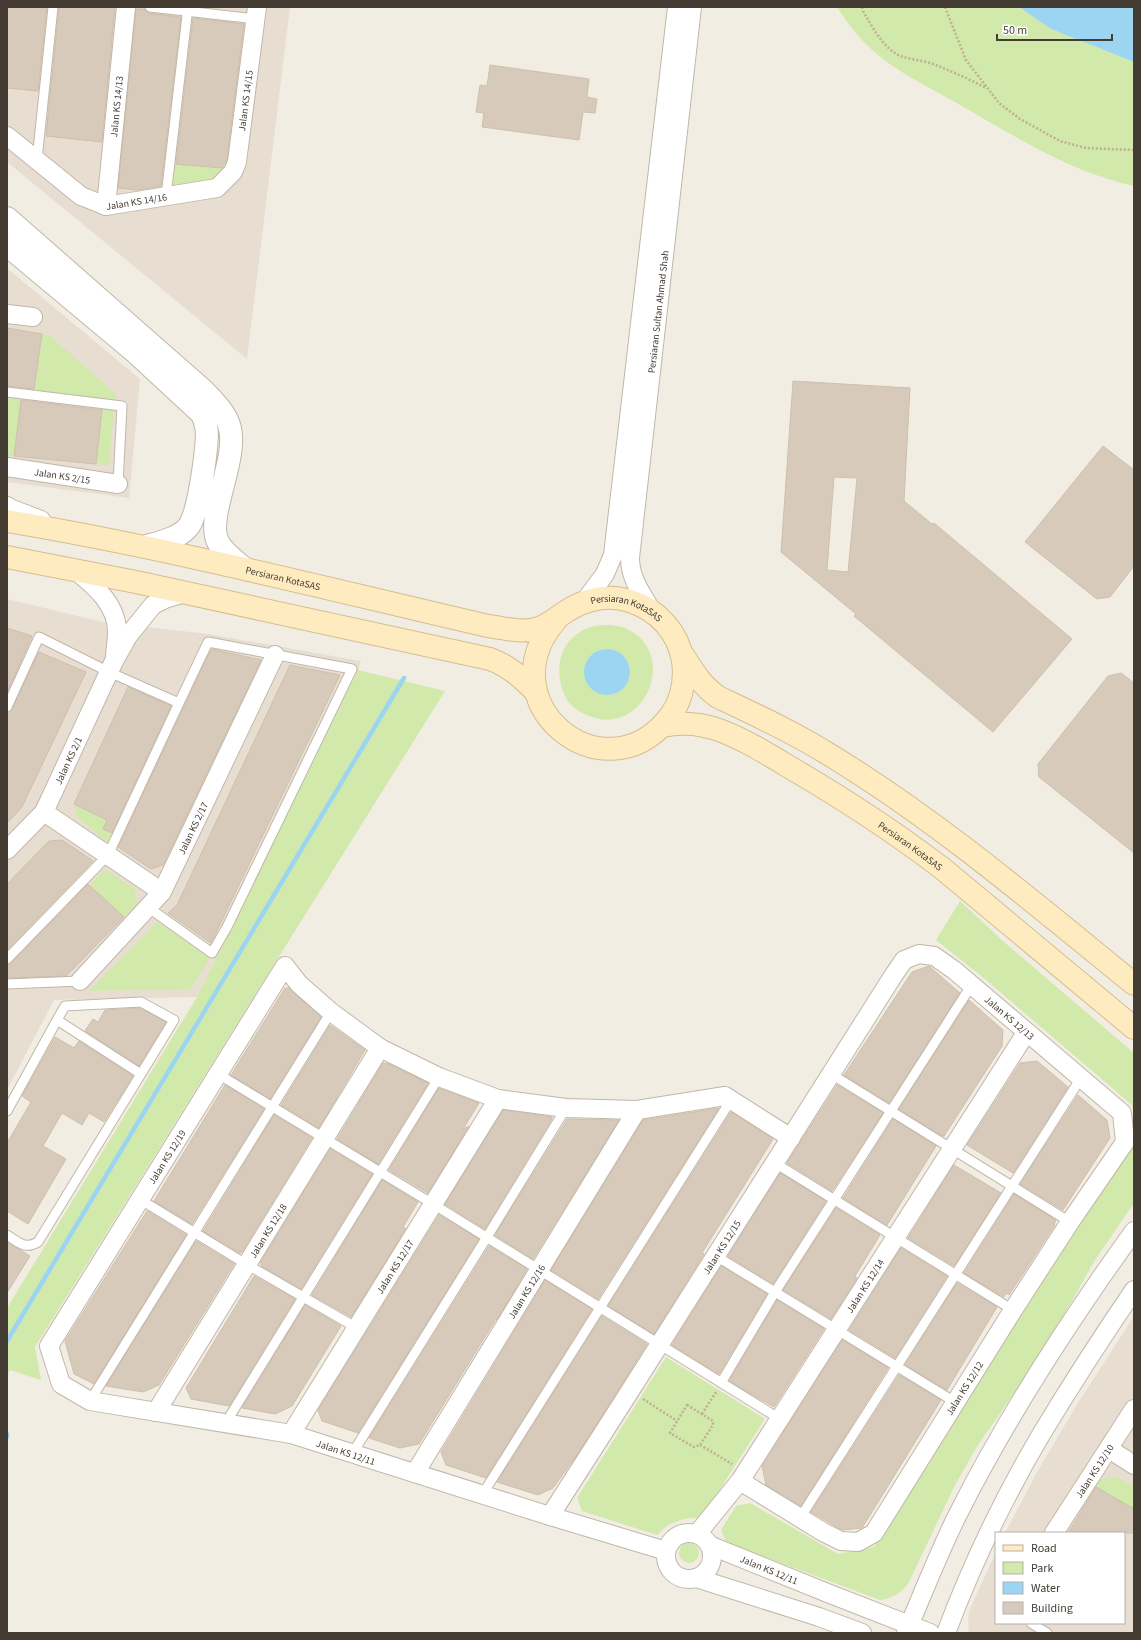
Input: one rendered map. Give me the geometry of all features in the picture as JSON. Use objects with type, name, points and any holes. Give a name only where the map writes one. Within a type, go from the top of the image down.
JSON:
[{"type":"main road","name":"Persiaran KotaSAS","points":[[7,521],[65,530],[148,546],[458,619],[509,629],[522,631],[537,629],[556,620]]},
{"type":"main road","name":"Persiaran KotaSAS","points":[[7,557],[185,592],[490,659],[520,676],[536,692]]},
{"type":"main road","name":"Persiaran KotaSAS","points":[[682,654],[684,666],[682,692],[677,705],[662,726],[646,738],[628,746],[615,748],[589,746],[576,741],[555,726],[544,710],[536,692],[534,666],[536,654],[547,630],[566,611],[584,602],[603,598],[629,600],[652,611],[671,630],[682,654],[695,675],[710,691],[718,697],[826,752],[893,796],[964,847],[1134,984]]},
{"type":"main road","name":"Persiaran KotaSAS","points":[[662,726],[693,724],[718,730],[765,753],[846,801],[943,869],[1132,1027]]},
{"type":"street","name":"Jalan KS 14/13","points":[[106,206],[126,7]]},
{"type":"street","name":"Persiaran Sultan Ahmad Shah","points":[[584,602],[605,574],[613,555],[677,7]]},
{"type":"street","name":"Persiaran Sultan Ahmad Shah","points":[[652,611],[634,581],[630,566],[630,558],[692,7]]},
{"type":"street","name":"Jalan KS 14/15","points":[[217,188],[233,172],[237,162],[256,13]]},
{"type":"street","name":"Jalan KS 14/16","points":[[7,136],[81,196],[106,206],[217,188]]},
{"type":"street","points":[[7,218],[204,391],[222,412],[229,425],[231,438],[230,456],[218,511],[216,531],[217,540],[222,549],[244,568]]},
{"type":"street","points":[[7,246],[134,352],[202,414],[206,422],[207,434],[202,476],[194,516],[188,527],[180,533],[148,546]]},
{"type":"street","points":[[7,314],[33,317]]},
{"type":"street","name":"Jalan KS 2/15","points":[[7,467],[118,484]]},
{"type":"street","points":[[7,506],[65,530]]},
{"type":"street","points":[[76,571],[94,586],[111,608],[116,623],[117,633],[112,666]]},
{"type":"street","points":[[112,666],[128,636],[153,605],[165,598],[185,592]]},
{"type":"street","name":"Jalan KS 2/17","points":[[80,981],[149,908],[162,892],[274,655]]},
{"type":"street","name":"Jalan KS 2/1","points":[[7,850],[44,812],[112,666]]},
{"type":"street","points":[[44,812],[162,892]]},
{"type":"street","name":"Jalan KS 12/13","points":[[893,976],[904,960],[919,954],[934,956],[972,986],[1122,1113]]},
{"type":"street","name":"Jalan KS 12/19","points":[[49,1346],[285,966],[299,984],[331,1012]]},
{"type":"street","name":"Jalan KS 12/15","points":[[550,1516],[893,976]]},
{"type":"street","points":[[331,1012],[380,1048],[439,1077],[498,1099],[566,1108],[637,1110],[725,1096],[791,1138]]},
{"type":"street","name":"Jalan KS 12/14","points":[[703,1539],[1026,1033]]},
{"type":"street","name":"Jalan KS 12/18","points":[[156,1412],[380,1048]]},
{"type":"street","name":"Jalan KS 12/17","points":[[291,1434],[498,1099]]},
{"type":"street","name":"Jalan KS 12/16","points":[[415,1474],[637,1110]]},
{"type":"street","name":"Jalan KS 12/12","points":[[743,1477],[800,1518],[841,1541],[858,1542],[874,1533],[1013,1310],[1070,1222],[1125,1142],[1122,1113]]},
{"type":"street","points":[[908,1629],[958,1515],[1013,1414],[1101,1278],[1134,1231]]},
{"type":"street","points":[[946,1633],[958,1600],[981,1550],[1022,1469],[1042,1434],[1134,1290]]},
{"type":"street","name":"Jalan KS 12/11","points":[[49,1346],[61,1384],[90,1401],[291,1434],[482,1495],[666,1551],[669,1543],[674,1537],[686,1533],[703,1539],[908,1629],[930,1633]]},
{"type":"street","name":"Jalan KS 12/10","points":[[1055,1532],[1134,1409]]},
{"type":"street","points":[[1108,1449],[1134,1465]]},
{"type":"street","points":[[666,1551],[668,1567],[673,1573],[680,1578],[696,1578],[709,1568],[712,1560],[712,1552],[703,1539]]},
{"type":"street","points":[[696,1578],[819,1617],[862,1633]]},
{"type":"lane","points":[[37,160],[53,7]]},
{"type":"lane","points":[[150,7],[256,13]]},
{"type":"lane","points":[[166,196],[188,9]]},
{"type":"lane","points":[[7,392],[122,406],[118,484]]},
{"type":"lane","points":[[7,707],[39,637],[112,666],[179,703]]},
{"type":"lane","points":[[7,959],[108,855],[208,642],[352,669],[227,927],[212,953],[149,908]]},
{"type":"lane","points":[[7,984],[80,981]]},
{"type":"lane","points":[[721,1383],[775,1292],[972,986]]},
{"type":"lane","points":[[7,1111],[65,1006],[141,1002],[174,1020],[38,1242],[31,1246],[22,1245],[7,1235]]},
{"type":"lane","points":[[90,1401],[331,1012]]},
{"type":"lane","points":[[57,1020],[141,1074]]},
{"type":"lane","points":[[218,1074],[433,1204],[780,1419]]},
{"type":"lane","points":[[831,1074],[953,1148],[1070,1222]]},
{"type":"lane","points":[[225,1424],[439,1077]]},
{"type":"lane","points":[[800,1518],[1081,1078]]},
{"type":"lane","points":[[482,1495],[731,1100]]},
{"type":"lane","points":[[352,1454],[566,1108]]},
{"type":"lane","points":[[775,1163],[1013,1310]]},
{"type":"lane","points":[[141,1200],[246,1264],[357,1328]]},
{"type":"lane","points":[[716,1256],[955,1402]]},
{"type":"lane","points":[[1033,1624],[1047,1633]]},
{"type":"path","points":[[862,7],[875,34],[892,51],[910,59],[931,63],[969,79],[988,90]]},
{"type":"path","points":[[945,7],[966,60],[999,103],[1020,118],[1060,141],[1086,148],[1134,150]]},
{"type":"path","points":[[702,1414],[721,1383]]},
{"type":"path","points":[[630,1391],[677,1421]]},
{"type":"path","points":[[687,1405],[702,1414],[713,1421],[713,1425],[700,1445],[694,1447],[670,1432],[687,1405]]},
{"type":"path","points":[[700,1445],[743,1477]]},
{"type":"shaded area","points":[[7,7],[290,7],[247,359],[7,162]]},
{"type":"shaded area","points":[[7,268],[140,379],[129,498],[7,482]]},
{"type":"shaded area","points":[[7,599],[103,622],[208,634],[361,661],[358,670],[197,997],[54,1000],[7,1090]]},
{"type":"shaded area","points":[[1134,1316],[1134,1633],[969,1633],[969,1611],[995,1554],[995,1624],[1125,1624],[1125,1532],[1006,1532],[1036,1474],[1076,1406]]},
{"type":"green space","points":[[837,7],[1019,7],[1051,29],[1134,62],[1134,186],[1110,180],[1063,162],[1019,139],[910,77],[888,63],[869,47],[852,28]]},
{"type":"green space","points":[[174,164],[230,169],[216,183],[171,190]]},
{"type":"green space","points":[[42,334],[49,335],[116,394],[115,401],[34,391]]},
{"type":"green space","points":[[7,398],[21,399],[14,456],[9,456],[7,454]]},
{"type":"green space","points":[[102,407],[114,408],[109,465],[96,464]]},
{"type":"green space","points":[[609,625],[625,628],[642,640],[651,656],[653,673],[648,691],[639,705],[625,716],[607,720],[584,714],[570,704],[566,698],[559,676],[562,654],[567,644],[574,636],[583,630],[595,626]],"holes":[[[604,649],[612,650],[628,663],[630,671],[629,678],[620,691],[614,694],[606,695],[597,651]]]},
{"type":"green space","points":[[358,670],[445,691],[35,1347],[41,1380],[10,1370],[7,1376],[7,1308],[197,997]]},
{"type":"green space","points":[[74,804],[107,820],[103,829],[112,833],[108,842],[77,817]]},
{"type":"green space","points":[[105,869],[135,889],[137,904],[124,917],[90,885]]},
{"type":"green space","points":[[960,901],[1004,942],[1134,1053],[1134,1116],[1132,1105],[985,979],[936,940]]},
{"type":"green space","points":[[157,922],[210,957],[191,989],[89,991]]},
{"type":"green space","points":[[1134,1146],[1134,1203],[1095,1260],[1053,1334],[1024,1379],[978,1445],[955,1485],[908,1584],[899,1593],[892,1597],[880,1600],[727,1543],[721,1530],[736,1506],[750,1503],[838,1554],[874,1547],[929,1464],[1064,1242]]},
{"type":"green space","points":[[666,1357],[765,1419],[702,1517],[684,1519],[668,1525],[657,1535],[582,1511],[577,1498]]},
{"type":"green space","points":[[1117,1477],[1134,1487],[1134,1509],[1096,1487],[1100,1480]]},
{"type":"green space","points":[[685,1543],[693,1543],[699,1549],[699,1557],[693,1563],[685,1563],[679,1557],[679,1549]]},
{"type":"water","points":[[1019,7],[1134,7],[1134,62],[1051,29]]},
{"type":"water","points":[[607,649],[620,653],[626,659],[630,672],[626,685],[620,691],[607,695],[594,691],[588,685],[584,672],[588,659],[594,653]]},
{"type":"building","points":[[7,7],[47,7],[38,91],[7,88]]},
{"type":"building","points":[[59,7],[115,7],[102,142],[46,136]]},
{"type":"building","points":[[136,9],[145,9],[149,13],[181,17],[161,186],[138,190],[118,188]]},
{"type":"building","points":[[193,18],[244,24],[227,159],[222,168],[176,164]]},
{"type":"building","points":[[490,65],[589,79],[587,97],[597,99],[595,113],[583,112],[579,140],[482,127],[484,113],[476,112],[480,85],[487,86]]},
{"type":"building","points":[[7,328],[42,334],[34,389],[7,386]]},
{"type":"building","points":[[793,381],[910,388],[904,501],[932,524],[934,523],[1072,639],[993,732],[854,616],[856,614],[781,552]],"holes":[[[834,477],[857,478],[848,572],[827,570]]]},
{"type":"building","points":[[21,400],[102,410],[96,464],[14,456]]},
{"type":"building","points":[[1103,446],[1134,470],[1134,566],[1110,597],[1097,599],[1025,542]]},
{"type":"building","points":[[7,628],[32,636],[7,693]]},
{"type":"building","points":[[211,649],[261,660],[163,865],[151,869],[118,847]]},
{"type":"building","points":[[39,652],[86,672],[22,807],[7,823],[7,713],[12,709]]},
{"type":"building","points":[[290,665],[340,675],[211,943],[168,913],[177,905]]},
{"type":"building","points":[[1121,673],[1134,683],[1134,853],[1039,777],[1038,764],[1108,676]]},
{"type":"building","points":[[128,687],[171,706],[112,833],[103,829],[107,820],[74,804]]},
{"type":"building","points":[[62,840],[93,861],[7,950],[7,884],[49,841]]},
{"type":"building","points":[[88,884],[124,917],[66,976],[7,978],[7,965],[11,963]]},
{"type":"building","points":[[929,966],[960,993],[889,1103],[844,1075],[912,972]]},
{"type":"building","points":[[285,988],[289,988],[321,1017],[270,1099],[231,1075]]},
{"type":"building","points":[[969,1000],[1003,1030],[1002,1046],[944,1136],[942,1136],[899,1109]]},
{"type":"building","points":[[140,1008],[166,1022],[139,1066],[85,1031],[93,1019],[98,1022],[105,1010]]},
{"type":"building","points":[[330,1025],[365,1050],[319,1128],[281,1105]]},
{"type":"building","points":[[55,1037],[74,1048],[79,1041],[133,1076],[104,1122],[89,1113],[82,1125],[62,1113],[43,1146],[66,1159],[28,1224],[7,1211],[7,1143],[31,1102],[22,1096]]},
{"type":"building","points":[[1037,1061],[1068,1087],[1013,1173],[967,1145],[1020,1063]]},
{"type":"building","points":[[383,1063],[389,1064],[428,1083],[378,1164],[337,1139]]},
{"type":"building","points":[[225,1085],[264,1109],[192,1224],[154,1201]]},
{"type":"building","points":[[837,1085],[883,1113],[832,1191],[787,1163]]},
{"type":"building","points":[[439,1088],[479,1103],[463,1129],[469,1126],[428,1193],[389,1170]]},
{"type":"building","points":[[1078,1095],[1107,1120],[1110,1138],[1063,1210],[1020,1184]]},
{"type":"building","points":[[719,1108],[598,1299],[551,1270],[643,1120]]},
{"type":"building","points":[[503,1110],[552,1117],[552,1119],[485,1229],[445,1204]]},
{"type":"building","points":[[731,1112],[773,1139],[702,1253],[704,1254],[654,1334],[608,1306]]},
{"type":"building","points":[[274,1115],[312,1138],[240,1253],[203,1231]]},
{"type":"building","points":[[567,1119],[619,1120],[533,1259],[495,1235]]},
{"type":"building","points":[[893,1119],[936,1146],[887,1225],[843,1198]]},
{"type":"building","points":[[330,1149],[372,1174],[301,1289],[261,1266],[260,1263]]},
{"type":"building","points":[[954,1165],[1001,1193],[954,1266],[908,1238]]},
{"type":"building","points":[[780,1173],[826,1201],[773,1284],[728,1256]]},
{"type":"building","points":[[382,1180],[418,1202],[403,1227],[406,1229],[351,1317],[312,1295]]},
{"type":"building","points":[[1014,1194],[1056,1220],[1055,1225],[1009,1295],[1006,1293],[1004,1297],[964,1273]]},
{"type":"building","points":[[836,1208],[880,1235],[855,1276],[857,1278],[831,1319],[783,1290]]},
{"type":"building","points":[[147,1211],[186,1235],[94,1384],[74,1374],[65,1341]]},
{"type":"building","points":[[439,1215],[479,1239],[358,1433],[322,1421],[318,1410]]},
{"type":"building","points":[[196,1241],[234,1264],[159,1385],[143,1392],[106,1386]]},
{"type":"building","points":[[7,1242],[30,1256],[7,1293]]},
{"type":"building","points":[[489,1246],[527,1269],[497,1320],[496,1319],[419,1444],[400,1448],[369,1438]]},
{"type":"building","points":[[901,1248],[947,1276],[895,1358],[849,1330]]},
{"type":"building","points":[[721,1266],[767,1294],[719,1374],[672,1345]]},
{"type":"building","points":[[254,1276],[295,1299],[229,1406],[191,1399],[186,1388]]},
{"type":"building","points":[[545,1280],[592,1309],[486,1478],[446,1465],[441,1452]]},
{"type":"building","points":[[957,1283],[997,1307],[947,1390],[905,1365]]},
{"type":"building","points":[[777,1300],[824,1329],[774,1407],[729,1381]]},
{"type":"building","points":[[305,1305],[341,1326],[292,1406],[275,1414],[242,1408]]},
{"type":"building","points":[[602,1316],[647,1344],[579,1452],[553,1488],[538,1495],[497,1482]]},
{"type":"building","points":[[842,1340],[888,1368],[801,1506],[766,1485],[762,1466]]},
{"type":"building","points":[[899,1375],[941,1400],[862,1528],[842,1530],[811,1512]]},
{"type":"building","points":[[1096,1487],[1134,1509],[1134,1533],[1069,1532]]},
{"type":"waterway","points":[[7,1341],[404,678]]}]
